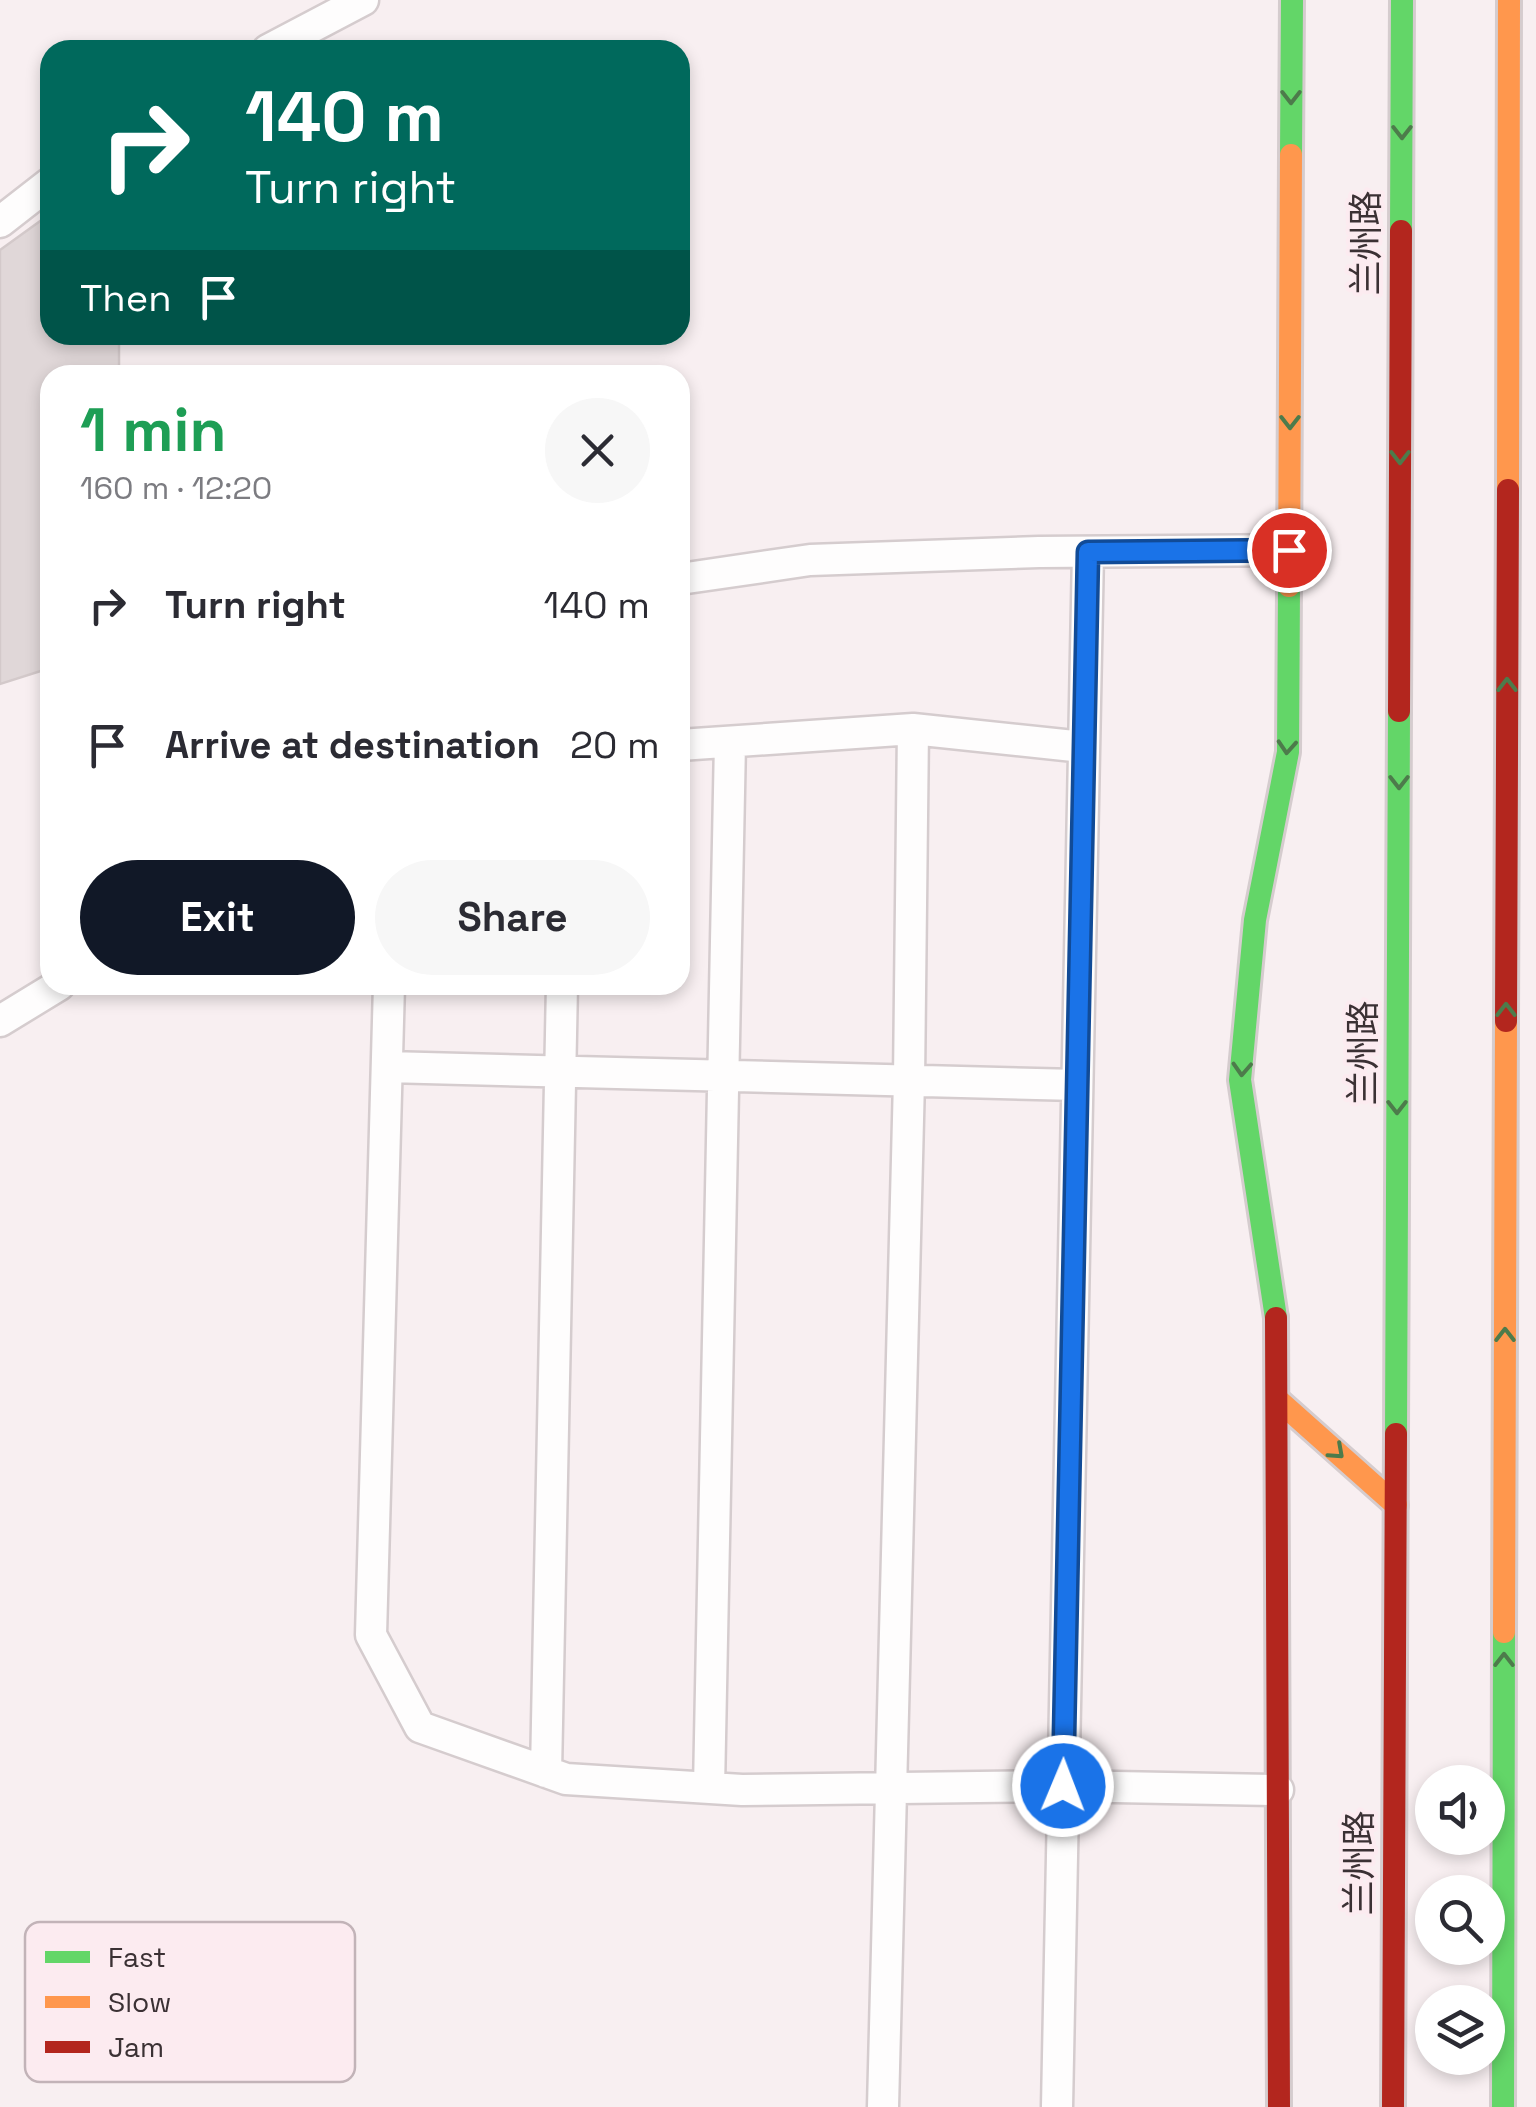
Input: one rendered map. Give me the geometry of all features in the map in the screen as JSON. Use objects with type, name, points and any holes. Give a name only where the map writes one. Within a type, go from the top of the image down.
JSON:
[{"type":"main road","points":[[1279,2107],[1278,1328],[1240,1080],[1255,920],[1288,752],[1292,0]]},
{"type":"main road","name":"兰州路","points":[[1393,2107],[1402,0]]},
{"type":"main road","points":[[1503,2107],[1512,1704],[1507,773],[1509,0]]},
{"type":"main road","points":[[1507,773],[1536,752]]},
{"type":"main road","points":[[1278,1400],[1396,1505]]},
{"type":"lane","points":[[287,40],[363,0]]},
{"type":"lane","points":[[0,222],[40,191]]},
{"type":"lane","points":[[690,578],[810,560],[1289,550]]},
{"type":"lane","points":[[1057,2107],[1088,552]]},
{"type":"lane","points":[[690,745],[913,729],[1083,747]]},
{"type":"lane","points":[[883,2107],[909,1080],[913,729]]},
{"type":"lane","points":[[709,1788],[730,742]]},
{"type":"lane","points":[[0,1022],[44,995]]},
{"type":"lane","points":[[389,995],[371,1635],[420,1727],[566,1779],[709,1788],[1063,1786],[1278,1790]]},
{"type":"lane","points":[[546,1772],[562,995]]},
{"type":"lane","points":[[387,1067],[1077,1085]]},
{"type":"building","points":[[40,221],[40,345],[119,345],[119,365],[40,365],[40,671],[0,684],[0,250]]},
{"type":"traffic: fast","points":[[1291,155],[1292,0]]},
{"type":"traffic: fast","points":[[1401,231],[1402,0]]},
{"type":"traffic: fast","points":[[1276,1318],[1240,1080],[1255,920],[1288,752],[1289,586]]},
{"type":"traffic: fast","points":[[1396,1434],[1399,711]]},
{"type":"traffic: fast","points":[[1503,2107],[1504,1632]]},
{"type":"traffic: slow","points":[[1508,490],[1509,0]]},
{"type":"traffic: slow","points":[[1289,586],[1291,155]]},
{"type":"traffic: slow","points":[[1504,1632],[1506,1021]]},
{"type":"traffic: slow","points":[[1278,1400],[1396,1505]]},
{"type":"traffic: jam","points":[[1399,711],[1401,231]]},
{"type":"traffic: jam","points":[[1506,1021],[1508,490]]},
{"type":"traffic: jam","points":[[1276,1318],[1279,2107]]},
{"type":"traffic: jam","points":[[1393,2107],[1396,1434]]},
{"type":"route","points":[[1063,1786],[1088,552],[1289,550]]}]
